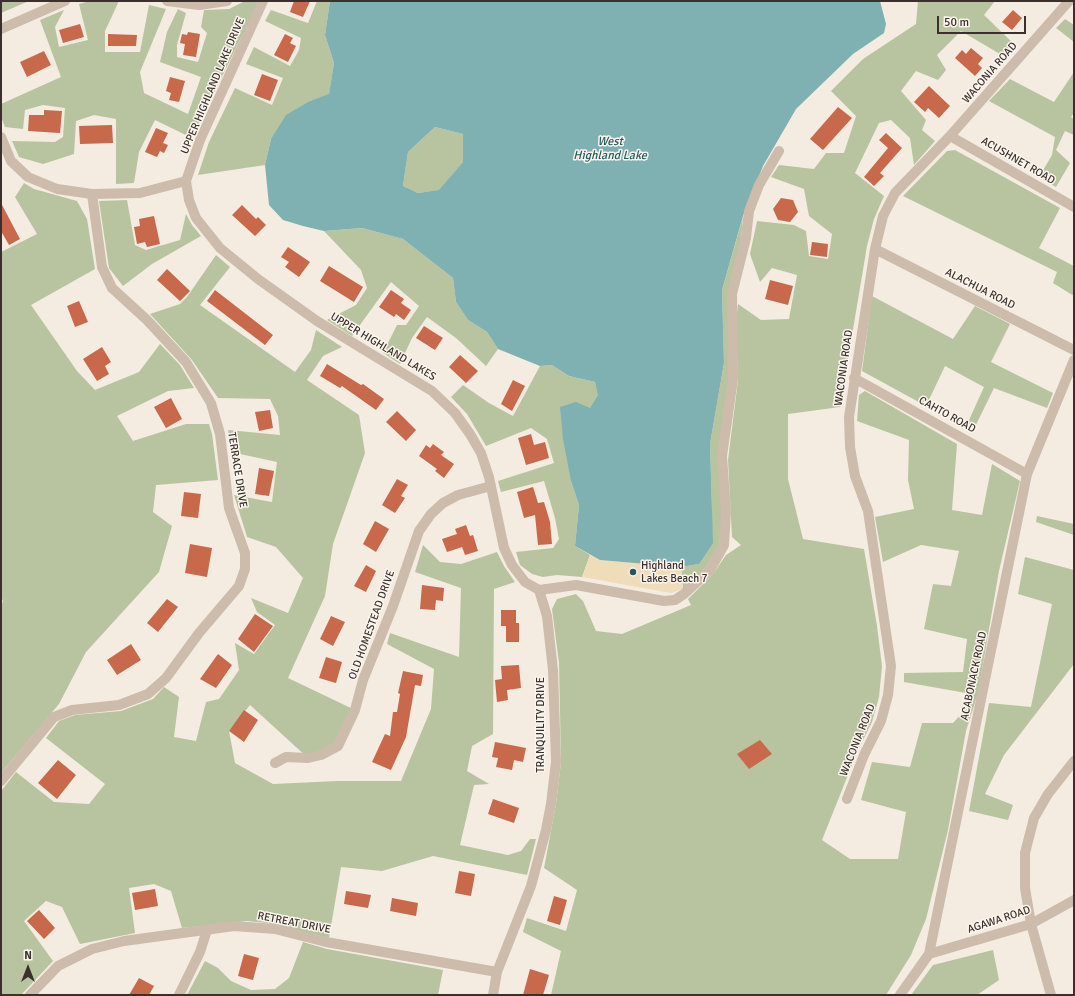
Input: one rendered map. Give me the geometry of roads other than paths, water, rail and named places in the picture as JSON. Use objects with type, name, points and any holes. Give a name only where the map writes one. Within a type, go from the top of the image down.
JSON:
[{"type":"street","points":[[1,29],[65,1]]},
{"type":"street","points":[[168,1],[199,5],[227,1]]},
{"type":"street","name":"UPPER HIGHLAND LAKE DRIVE","points":[[186,181],[200,140],[263,1]]},
{"type":"street","name":"WACONIA ROAD","points":[[847,798],[864,755],[881,721],[888,695],[891,666],[868,512],[855,476],[850,447],[849,417],[875,249],[883,216],[894,193],[950,136],[1069,1]]},
{"type":"street","name":"ACUSHNET ROAD","points":[[950,136],[1074,207]]},
{"type":"street","points":[[1,137],[11,161],[28,177],[57,189],[92,194],[140,193],[186,181]]},
{"type":"street","points":[[539,590],[576,585],[664,601],[675,600],[684,594],[710,570],[724,545],[726,512],[722,456],[733,379],[732,294],[746,238],[749,211],[759,185],[778,151]]},
{"type":"street","name":"UPPER HIGHLAND LAKES","points":[[186,181],[189,200],[196,218],[220,248],[258,279],[317,321],[432,391],[455,414],[470,434],[481,453],[491,486],[504,548],[512,565],[525,582],[539,590]]},
{"type":"street","name":"TERRACE DRIVE","points":[[1,781],[54,717],[72,710],[119,705],[148,694],[166,678],[199,633],[239,586],[245,569],[245,553],[229,508],[220,434],[211,403],[186,362],[146,320],[112,288],[102,268],[92,194]]},
{"type":"street","name":"ALACHUA ROAD","points":[[875,249],[1074,350]]},
{"type":"street","name":"ACABONACK ROAD","points":[[900,995],[929,954],[1027,474],[1074,360]]},
{"type":"street","name":"CAHTO ROAD","points":[[854,378],[1027,474]]},
{"type":"street","name":"OLD HOMESTEAD DRIVE","points":[[275,763],[286,757],[308,758],[321,756],[338,746],[355,710],[363,680],[393,606],[419,531],[431,514],[443,503],[458,496],[491,486]]},
{"type":"street","name":"TRANQUILITY DRIVE","points":[[493,995],[497,972],[531,886],[546,830],[556,762],[553,670],[547,616],[539,590]]},
{"type":"street","points":[[1051,995],[1031,924],[1025,888],[1025,853],[1034,818],[1048,794],[1074,761]]},
{"type":"street","name":"AGAWA ROAD","points":[[929,954],[1031,924],[1074,900]]},
{"type":"street","name":"RETREAT DRIVE","points":[[30,995],[58,966],[92,950],[124,941],[234,926],[275,929],[326,942],[497,972]]},
{"type":"street","points":[[179,995],[200,952],[207,930]]},
{"type":"water","name":"West Highland Lake","points":[[330,1],[880,1],[886,24],[884,33],[853,54],[796,109],[763,166],[743,216],[722,290],[724,363],[710,444],[713,543],[699,564],[681,567],[600,560],[575,546],[579,505],[571,481],[563,439],[560,407],[576,402],[590,408],[598,395],[595,382],[569,376],[552,365],[540,366],[498,349],[487,332],[468,320],[456,302],[453,278],[403,239],[362,228],[324,231],[303,226],[283,220],[269,205],[265,165],[271,139],[286,115],[310,101],[329,94],[334,63],[325,35]],"holes":[[[435,127],[463,134],[463,162],[439,190],[418,193],[403,186],[408,152]]]},
{"type":"place","name":"Highland Lakes Beach 7","points":[[633,572]]}]
